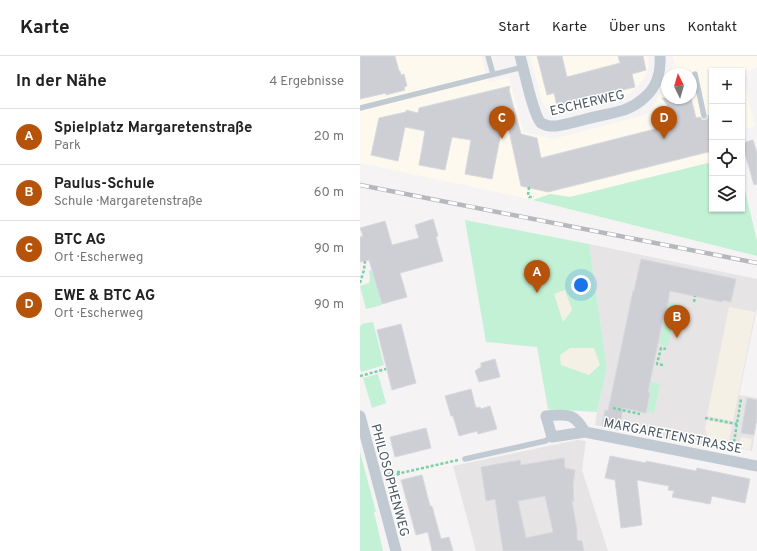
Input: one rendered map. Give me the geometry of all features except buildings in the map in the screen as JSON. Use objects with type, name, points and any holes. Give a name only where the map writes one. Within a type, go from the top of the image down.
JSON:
[{"type":"street","name":"ESCHERWEG","points":[[522,61],[537,115],[542,123],[549,126],[562,125],[625,110],[637,104],[652,89],[660,73],[660,60]]},
{"type":"street","name":"MARGARETENSTRASSE","points":[[584,432],[582,426],[572,417],[555,414],[546,416],[552,437],[584,432],[757,466]]},
{"type":"street","name":"PHILOSOPHENWEG","points":[[360,416],[396,551]]},
{"type":"lane","points":[[488,56],[492,74]]},
{"type":"lane","points":[[360,108],[492,74],[522,61]]},
{"type":"lane","points":[[697,83],[704,116]]},
{"type":"lane","points":[[465,459],[545,441],[552,437]]},
{"type":"path","points":[[529,187],[528,195],[529,197],[534,197]]},
{"type":"path","points":[[360,283],[365,261]]},
{"type":"path","points":[[694,302],[695,296]]},
{"type":"path","points":[[663,365],[657,364],[657,356],[661,348],[666,349]]},
{"type":"path","points":[[360,376],[386,369]]},
{"type":"path","points":[[734,442],[741,399]]},
{"type":"path","points":[[613,408],[640,414]]},
{"type":"path","points":[[705,418],[736,424]]},
{"type":"path","points":[[377,478],[388,475],[393,476],[401,472],[465,459]]},
{"type":"shaded area","points":[[360,56],[481,56],[489,82],[509,77],[524,132],[553,139],[647,114],[661,92],[661,104],[697,104],[697,68],[672,68],[674,63],[672,56],[757,56],[757,67],[749,71],[745,79],[745,68],[709,68],[709,163],[570,197],[550,194],[533,200],[360,163]]},
{"type":"shaded area","points":[[530,56],[648,56],[649,62],[648,70],[644,79],[632,92],[623,97],[552,113],[547,110],[542,102]]},
{"type":"shaded area","points":[[745,85],[755,126],[745,129]]},
{"type":"shaded area","points":[[589,244],[757,279],[757,308],[739,395],[757,398],[757,418],[752,451],[709,441],[701,445],[595,425],[607,368]]},
{"type":"shaded area","points":[[577,440],[586,441],[582,470],[608,551],[476,551],[453,466]]},
{"type":"green space","points":[[709,163],[709,212],[745,212],[745,191],[757,241],[757,256],[533,200],[550,194],[570,197]]},
{"type":"green space","points":[[465,220],[589,244],[607,368],[597,412],[548,409],[537,347],[486,342]]},
{"type":"green space","points":[[369,270],[372,270],[382,305],[366,309],[360,286],[369,283]]},
{"type":"green space","points":[[669,302],[677,304],[668,346],[659,344]]},
{"type":"green space","points":[[373,322],[384,365],[361,372],[360,327],[362,324]]},
{"type":"green space","points":[[378,374],[386,403],[372,408],[363,378]]},
{"type":"green space","points":[[651,382],[660,384],[654,413],[647,412],[651,392],[649,392]]},
{"type":"green space","points":[[360,452],[376,512],[374,512],[383,551],[360,551]]},
{"type":"sand","points":[[565,290],[572,310],[563,322],[554,294]]},
{"type":"sand","points":[[729,307],[755,312],[733,421],[707,416]]},
{"type":"sand","points":[[570,348],[594,348],[600,365],[589,375],[561,365],[560,355]]},
{"type":"sand","points":[[707,420],[732,425],[729,441],[739,443],[741,437],[752,439],[750,450],[709,441],[705,428]]},
{"type":"railway","points":[[360,185],[757,263]]},
{"type":"place","name":"BTC AG","points":[[502,139]]},
{"type":"place","name":"EWE & BTC AG","points":[[664,139]]},
{"type":"place","name":"Spielplatz Margaretenstraße","points":[[537,293]]},
{"type":"place","name":"Paulus-Schule","points":[[677,338]]}]
